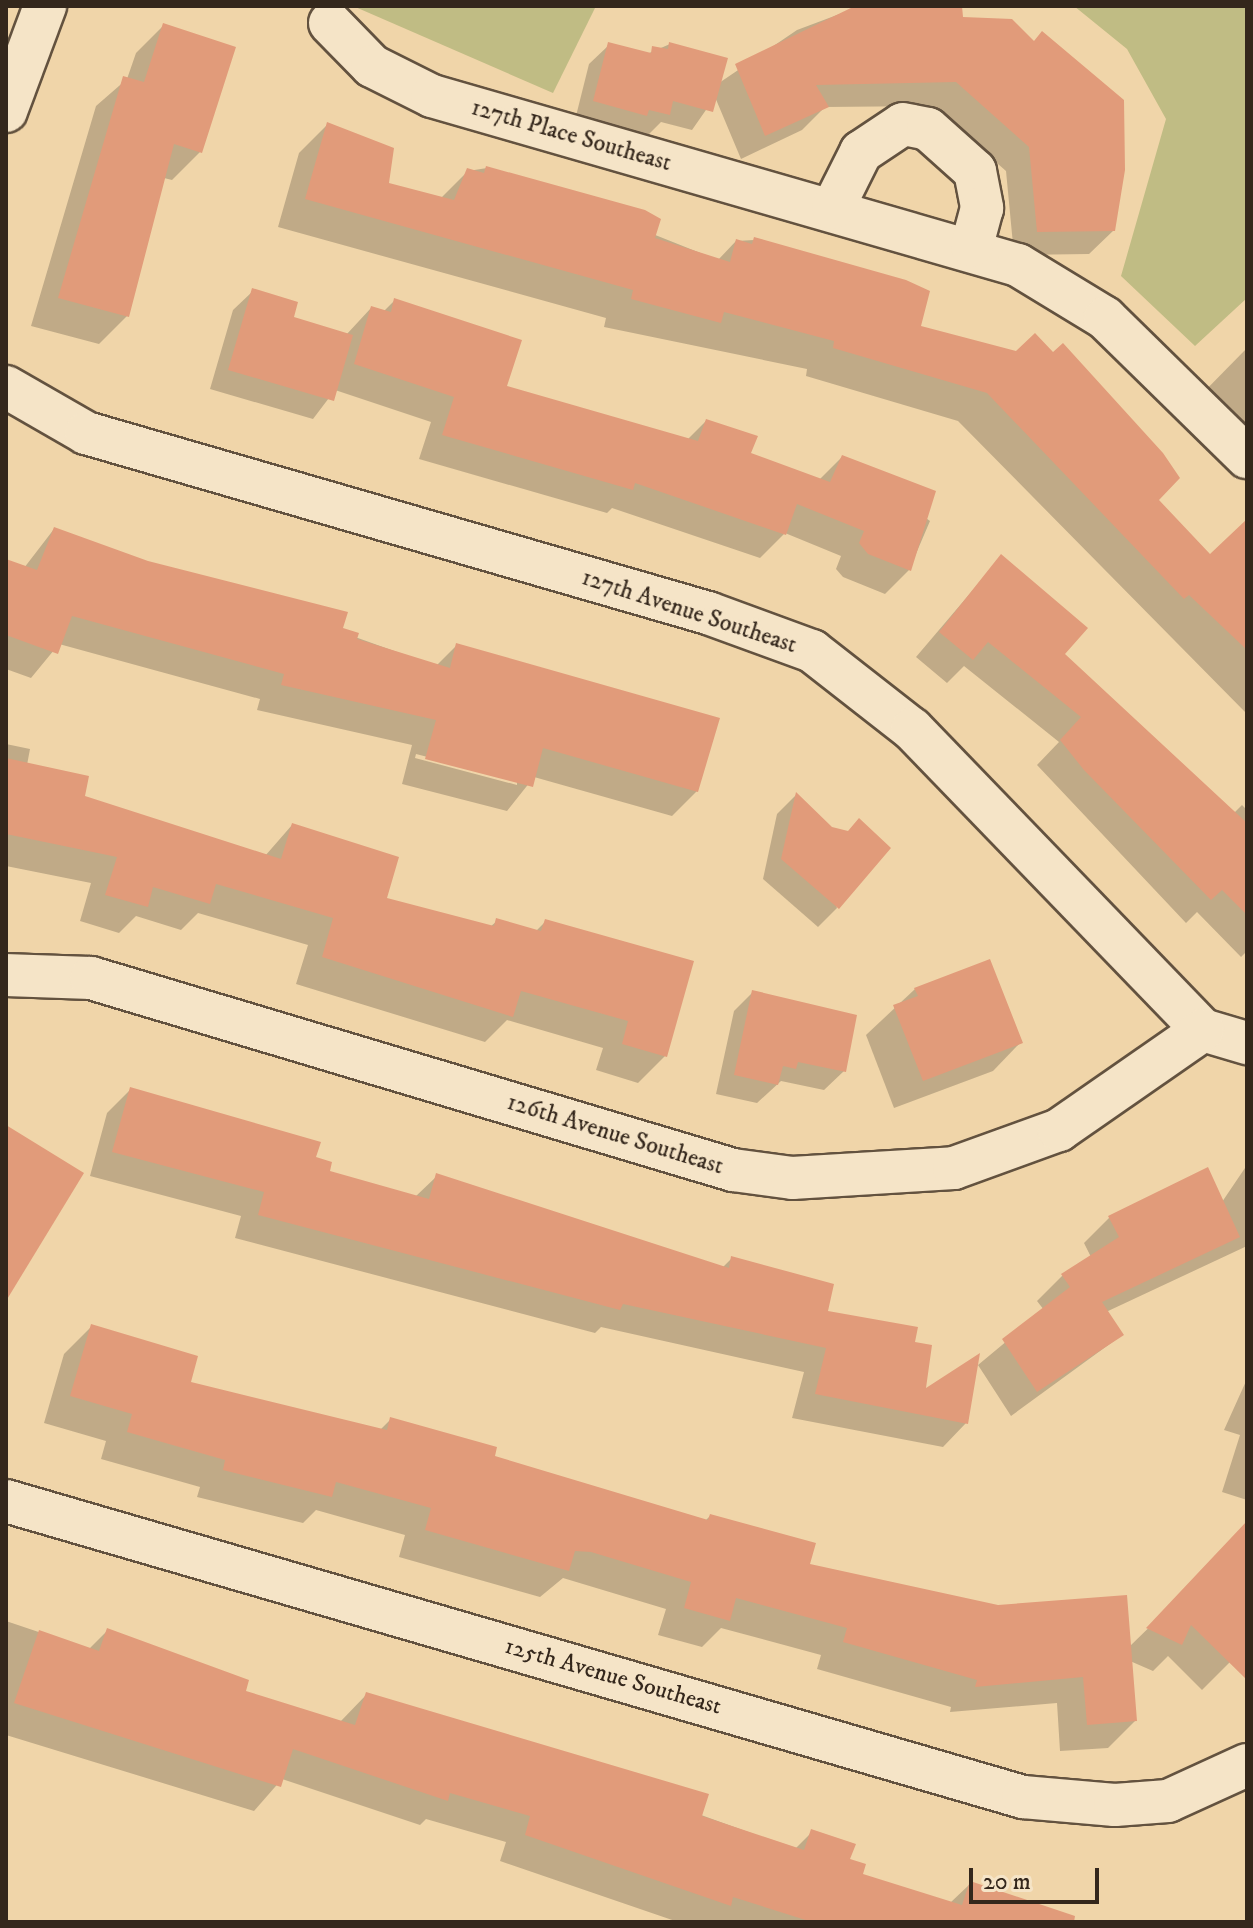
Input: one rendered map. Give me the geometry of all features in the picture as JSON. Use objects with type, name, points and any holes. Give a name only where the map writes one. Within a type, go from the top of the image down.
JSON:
[{"type":"street","points":[[6,111],[45,6]]},
{"type":"street","name":"127th Place Southeast","points":[[330,23],[372,66],[432,96],[972,246],[1105,318],[1247,457]]},
{"type":"street","points":[[833,208],[861,152],[903,124],[928,129],[975,171],[982,208],[972,246]]},
{"type":"street","name":"127th Avenue Southeast","points":[[6,387],[86,433],[708,613],[812,651],[912,729],[1203,1030],[1247,1043]]},
{"type":"street","name":"126th Avenue Southeast","points":[[6,975],[91,978],[733,1170],[792,1178],[954,1168],[1059,1130],[1203,1030]]},
{"type":"street","name":"125th Avenue Southeast","points":[[6,1501],[1023,1797],[1115,1805],[1168,1801],[1235,1772]]},
{"type":"shaded area","points":[[353,6],[596,6],[553,93]]},
{"type":"shaded area","points":[[1074,6],[1247,6],[1247,298],[1195,346],[1121,276],[1166,119],[1127,49]]},
{"type":"building","points":[[855,6],[962,6],[963,17],[1012,19],[1034,41],[1042,31],[1124,100],[1125,170],[1115,231],[1037,232],[1029,147],[956,82],[816,85],[829,107],[765,136],[735,64]]},
{"type":"building","points":[[163,23],[236,47],[202,153],[174,144],[129,317],[58,298],[123,76],[144,82]]},
{"type":"building","points":[[608,42],[651,53],[652,46],[668,49],[669,42],[728,58],[713,112],[673,101],[670,115],[649,110],[647,116],[593,101]]},
{"type":"building","points":[[327,122],[394,148],[389,183],[454,200],[467,168],[484,173],[486,166],[645,210],[661,219],[655,238],[730,262],[736,239],[752,244],[754,237],[906,280],[930,291],[921,326],[1016,351],[1035,333],[1053,352],[1063,343],[1163,453],[1180,478],[1159,500],[1210,554],[1247,519],[1247,650],[1189,595],[1184,599],[987,393],[833,348],[834,341],[724,312],[721,323],[631,299],[633,290],[305,199]]},
{"type":"building","points":[[252,288],[298,302],[294,317],[353,335],[334,401],[228,370]]},
{"type":"building","points":[[394,298],[522,340],[507,386],[698,441],[706,419],[758,436],[751,453],[830,482],[842,455],[936,491],[911,571],[868,554],[859,543],[864,531],[797,504],[786,535],[635,483],[633,490],[442,435],[454,397],[354,364],[371,306],[391,312]]},
{"type":"building","points":[[54,527],[148,561],[348,612],[343,628],[359,633],[357,639],[450,668],[456,643],[720,718],[698,792],[543,748],[533,787],[425,759],[436,720],[281,685],[284,674],[72,616],[58,654],[6,635],[6,559],[37,570]]},
{"type":"building","points":[[1001,554],[1088,628],[1065,654],[1247,823],[1247,915],[1222,890],[1211,900],[1084,770],[1060,740],[1081,717],[988,642],[973,660],[939,632]]},
{"type":"building","points":[[6,758],[89,776],[85,796],[281,859],[292,823],[399,857],[387,898],[494,926],[496,918],[541,931],[545,919],[694,961],[667,1057],[622,1044],[628,1021],[521,991],[513,1017],[322,957],[333,918],[216,884],[210,904],[153,887],[148,907],[105,895],[117,857],[6,834]]},
{"type":"building","points":[[796,792],[832,827],[848,831],[859,818],[891,848],[839,909],[781,859]]},
{"type":"building","points":[[990,959],[1023,1043],[923,1081],[893,1005],[918,996],[914,988]]},
{"type":"building","points":[[752,990],[857,1015],[846,1072],[798,1062],[796,1069],[783,1066],[778,1085],[734,1075]]},
{"type":"building","points":[[130,1087],[321,1142],[316,1157],[332,1162],[330,1171],[429,1199],[436,1173],[729,1268],[731,1256],[834,1284],[828,1311],[918,1327],[915,1342],[932,1345],[926,1388],[980,1353],[968,1424],[815,1394],[826,1348],[623,1304],[620,1310],[258,1215],[264,1192],[112,1152]]},
{"type":"building","points":[[6,1125],[84,1173],[6,1301]]},
{"type":"building","points":[[1208,1167],[1240,1237],[1102,1302],[1124,1335],[1037,1392],[1002,1339],[1070,1287],[1061,1274],[1119,1237],[1108,1216]]},
{"type":"building","points":[[91,1324],[198,1356],[191,1382],[387,1430],[390,1417],[497,1447],[495,1456],[708,1520],[710,1514],[816,1543],[810,1564],[998,1605],[1127,1595],[1137,1721],[1087,1725],[1083,1677],[975,1687],[977,1680],[843,1642],[847,1628],[736,1598],[730,1621],[684,1608],[691,1582],[591,1552],[575,1551],[569,1571],[425,1530],[431,1508],[336,1482],[332,1497],[223,1470],[225,1460],[127,1432],[132,1414],[70,1396]]},
{"type":"building","points":[[1247,1521],[1247,1680],[1191,1625],[1182,1645],[1146,1628]]},
{"type":"building","points":[[107,1628],[249,1680],[246,1691],[355,1725],[366,1692],[709,1794],[702,1816],[804,1850],[811,1829],[856,1844],[850,1859],[866,1864],[863,1874],[962,1905],[970,1881],[1075,1916],[1074,1922],[812,1922],[733,1897],[731,1906],[525,1835],[530,1816],[450,1793],[448,1801],[293,1749],[281,1787],[14,1703],[39,1630],[99,1651]]}]
